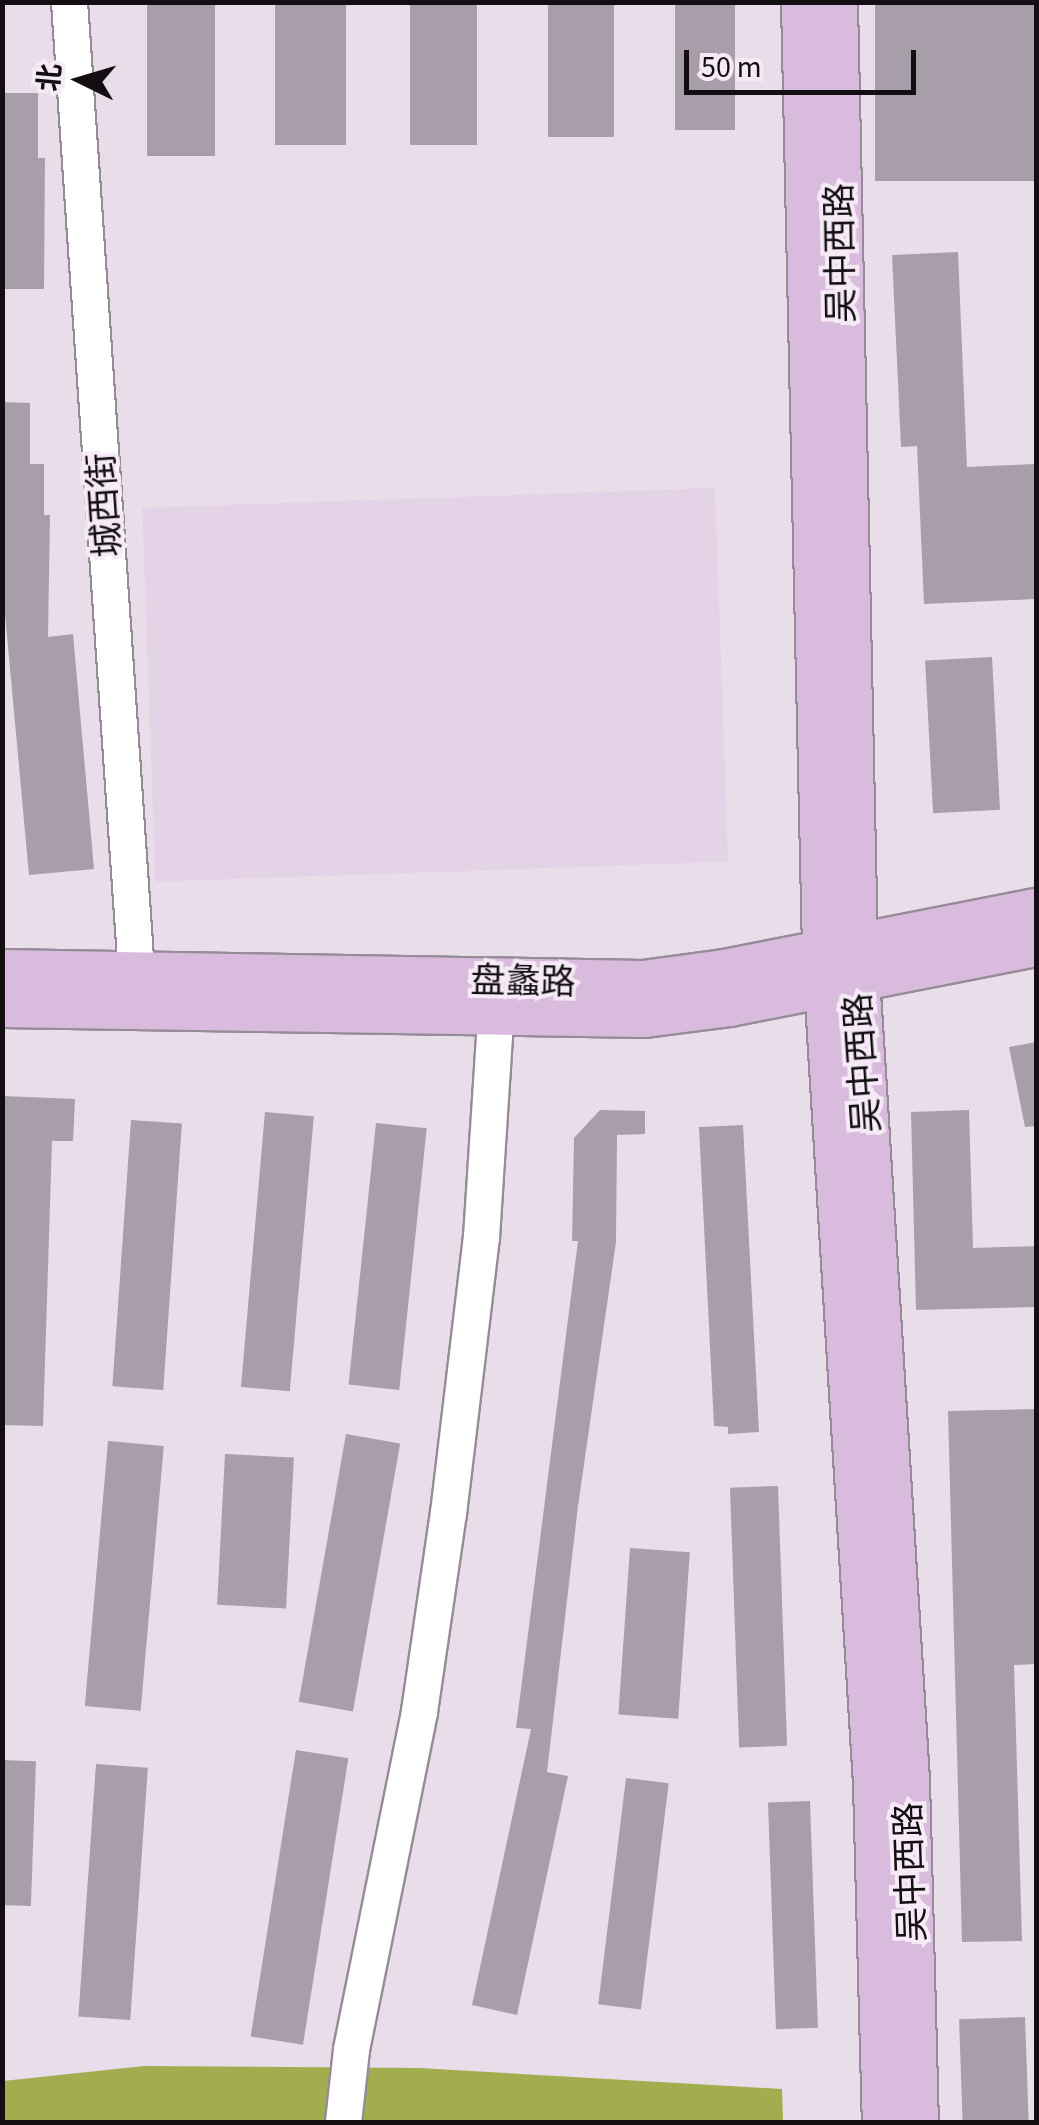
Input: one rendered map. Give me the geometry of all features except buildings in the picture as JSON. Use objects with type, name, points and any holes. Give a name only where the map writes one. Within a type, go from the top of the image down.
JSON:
[{"type":"main road","name":"吴中西路","points":[[804,2],[876,1802],[884,2122]]},
{"type":"main road","name":"吴中西路","points":[[836,2],[841,966],[908,1800],[917,2122]]},
{"type":"main road","name":"盘蠡路","points":[[841,966],[1036,910]]},
{"type":"main road","name":"盘蠡路","points":[[2,971],[138,990],[497,999],[1036,945]]},
{"type":"main road","name":"盘蠡路","points":[[2,1006],[138,990]]},
{"type":"street","name":"城西街","points":[[69,2],[138,990]]},
{"type":"street","points":[[343,2122],[351,2049],[418,1710],[445,1533],[481,1236],[497,999]]},
{"type":"shaded area","points":[[715,488],[728,862],[155,882],[142,508]]},
{"type":"shaded area","points":[[144,2066],[419,2068],[782,2089],[783,2122],[3,2122],[3,2081]]}]
